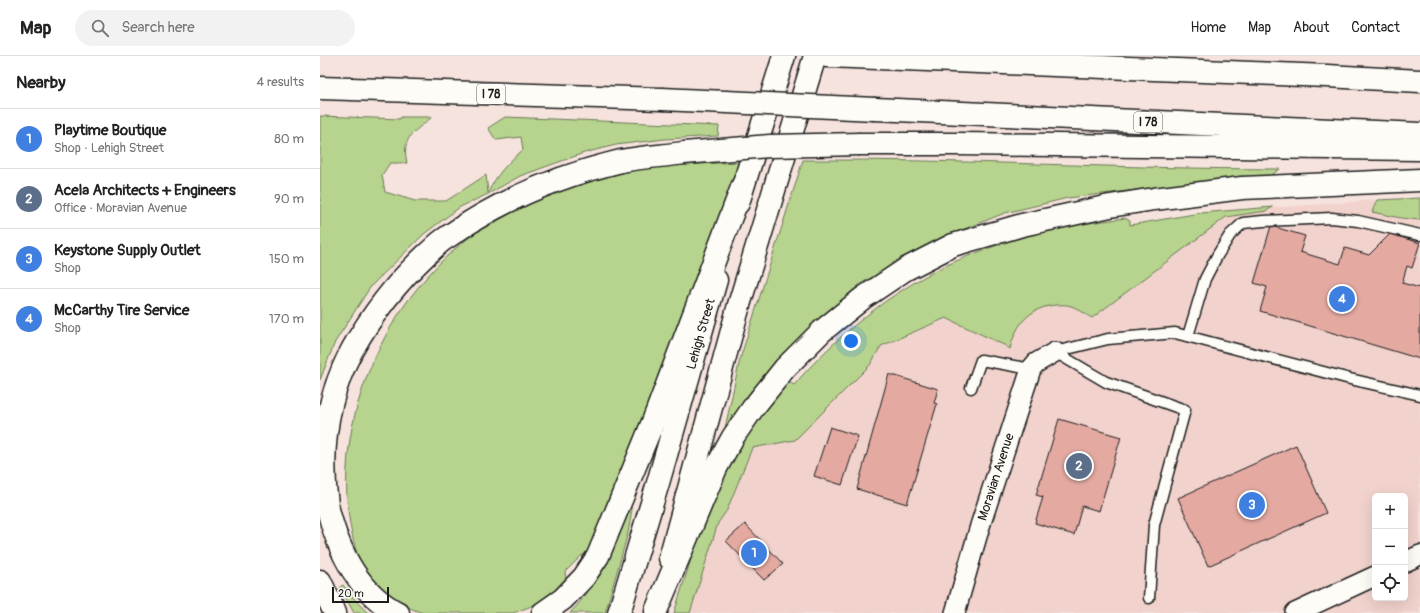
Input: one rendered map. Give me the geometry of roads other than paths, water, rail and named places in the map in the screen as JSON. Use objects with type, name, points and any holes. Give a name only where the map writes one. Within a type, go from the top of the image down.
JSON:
[{"type":"highway","name":"Lehigh Street","points":[[619,613],[658,483],[743,185],[784,56]]},
{"type":"highway","points":[[656,612],[739,305],[815,56]]},
{"type":"highway","points":[[827,56],[1327,76],[1420,82]]},
{"type":"highway","name":"I 78","points":[[320,88],[662,99],[1420,134]]},
{"type":"highway","points":[[398,613],[374,596],[356,577],[342,551],[331,523],[324,494],[322,464],[324,427],[331,398],[341,370],[364,329],[386,298],[412,268],[444,238],[499,205],[567,176],[623,161],[684,153],[770,146],[957,144],[1420,149]]},
{"type":"highway","points":[[656,612],[716,468],[733,437],[753,408],[786,368],[822,331],[863,298],[906,269],[953,245],[1022,225],[1110,206],[1242,188],[1420,180]]},
{"type":"highway","points":[[543,613],[563,599],[579,583],[598,556],[653,422],[743,185]]},
{"type":"highway","points":[[320,581],[335,613]]},
{"type":"street","points":[[1031,369],[1036,363],[1055,352]]},
{"type":"street","name":"Moravian Avenue","points":[[955,613],[980,526],[1031,369]]},
{"type":"street","points":[[1408,561],[1420,555]]},
{"type":"street","points":[[1295,613],[1372,577]]},
{"type":"lane","points":[[1188,336],[1205,279],[1230,235],[1243,223],[1332,218],[1370,223],[1420,235]]},
{"type":"lane","points":[[1055,352],[1108,340],[1175,333],[1350,379],[1420,395]]},
{"type":"lane","points":[[1055,352],[1106,382],[1186,410],[1154,525],[1149,598]]},
{"type":"lane","points":[[971,388],[981,360],[1031,369]]},
{"type":"place","name":"McCarthy Tire Service","points":[[1342,299]]},
{"type":"place","name":"Acela Architects + Engineers","points":[[1079,466]]},
{"type":"place","name":"Keystone Supply Outlet","points":[[1252,505]]},
{"type":"place","name":"Playtime Boutique","points":[[754,553]]}]
